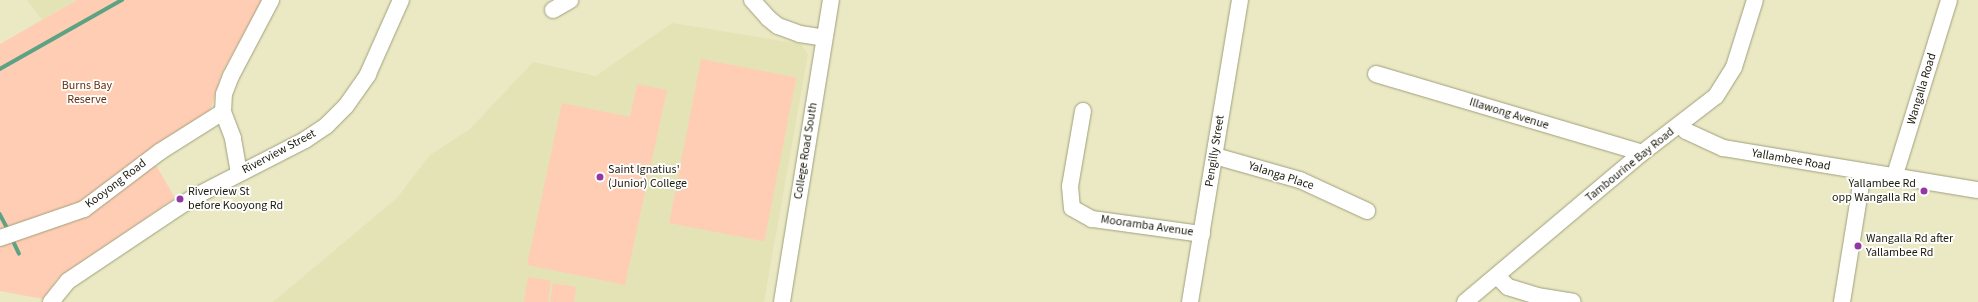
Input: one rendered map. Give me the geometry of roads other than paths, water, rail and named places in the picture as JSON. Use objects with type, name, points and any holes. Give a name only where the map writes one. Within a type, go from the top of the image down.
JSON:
[{"type":"street","points":[[239,173],[233,138],[223,112],[224,94],[231,76],[271,0]]},
{"type":"street","name":"Riverview Street","points":[[51,302],[68,281],[196,196],[305,140],[326,126],[346,106],[374,62],[401,0]]},
{"type":"street","points":[[553,10],[570,0]]},
{"type":"street","points":[[752,0],[768,18],[778,26],[800,34],[824,38]]},
{"type":"street","name":"College Road South","points":[[782,302],[831,0]]},
{"type":"street","name":"Pengilly Street","points":[[1190,302],[1240,0]]},
{"type":"street","name":"Tambourine Bay Road","points":[[1465,302],[1642,153],[1716,96],[1734,68],[1754,0]]},
{"type":"street","name":"Wangalla Road","points":[[1894,178],[1949,0]]},
{"type":"street","name":"Illawong Avenue","points":[[1376,74],[1642,153]]},
{"type":"street","name":"Mooramba Avenue","points":[[1083,111],[1070,186],[1072,208],[1092,219],[1202,234]]},
{"type":"street","name":"Kooyong Road","points":[[0,238],[84,209],[161,151],[223,112]]},
{"type":"street","name":"Yallambee Road","points":[[1680,125],[1686,132],[1723,148],[1863,173],[1978,190]]},
{"type":"street","name":"Yalanga Place","points":[[1215,156],[1300,180],[1367,211]]},
{"type":"street","points":[[1842,302],[1863,173]]},
{"type":"street","points":[[1497,276],[1508,287],[1537,296],[1573,302]]},
{"type":"waterway","points":[[0,69],[122,0]]},
{"type":"waterway","points":[[0,214],[9,231]]},
{"type":"waterway","points":[[12,238],[19,253]]},
{"type":"place","name":"Saint Ignatius' (Junior) College","points":[[600,177]]},
{"type":"place","name":"Yallambee Rd opp Wangalla Rd","points":[[1924,191]]},
{"type":"place","name":"Riverview St before Kooyong Rd","points":[[180,199]]},
{"type":"place","name":"Wangalla Rd after Yallambee Rd","points":[[1858,246]]},
{"type":"park label","name":"Burns Bay Reserve","points":[[87,93]]}]
